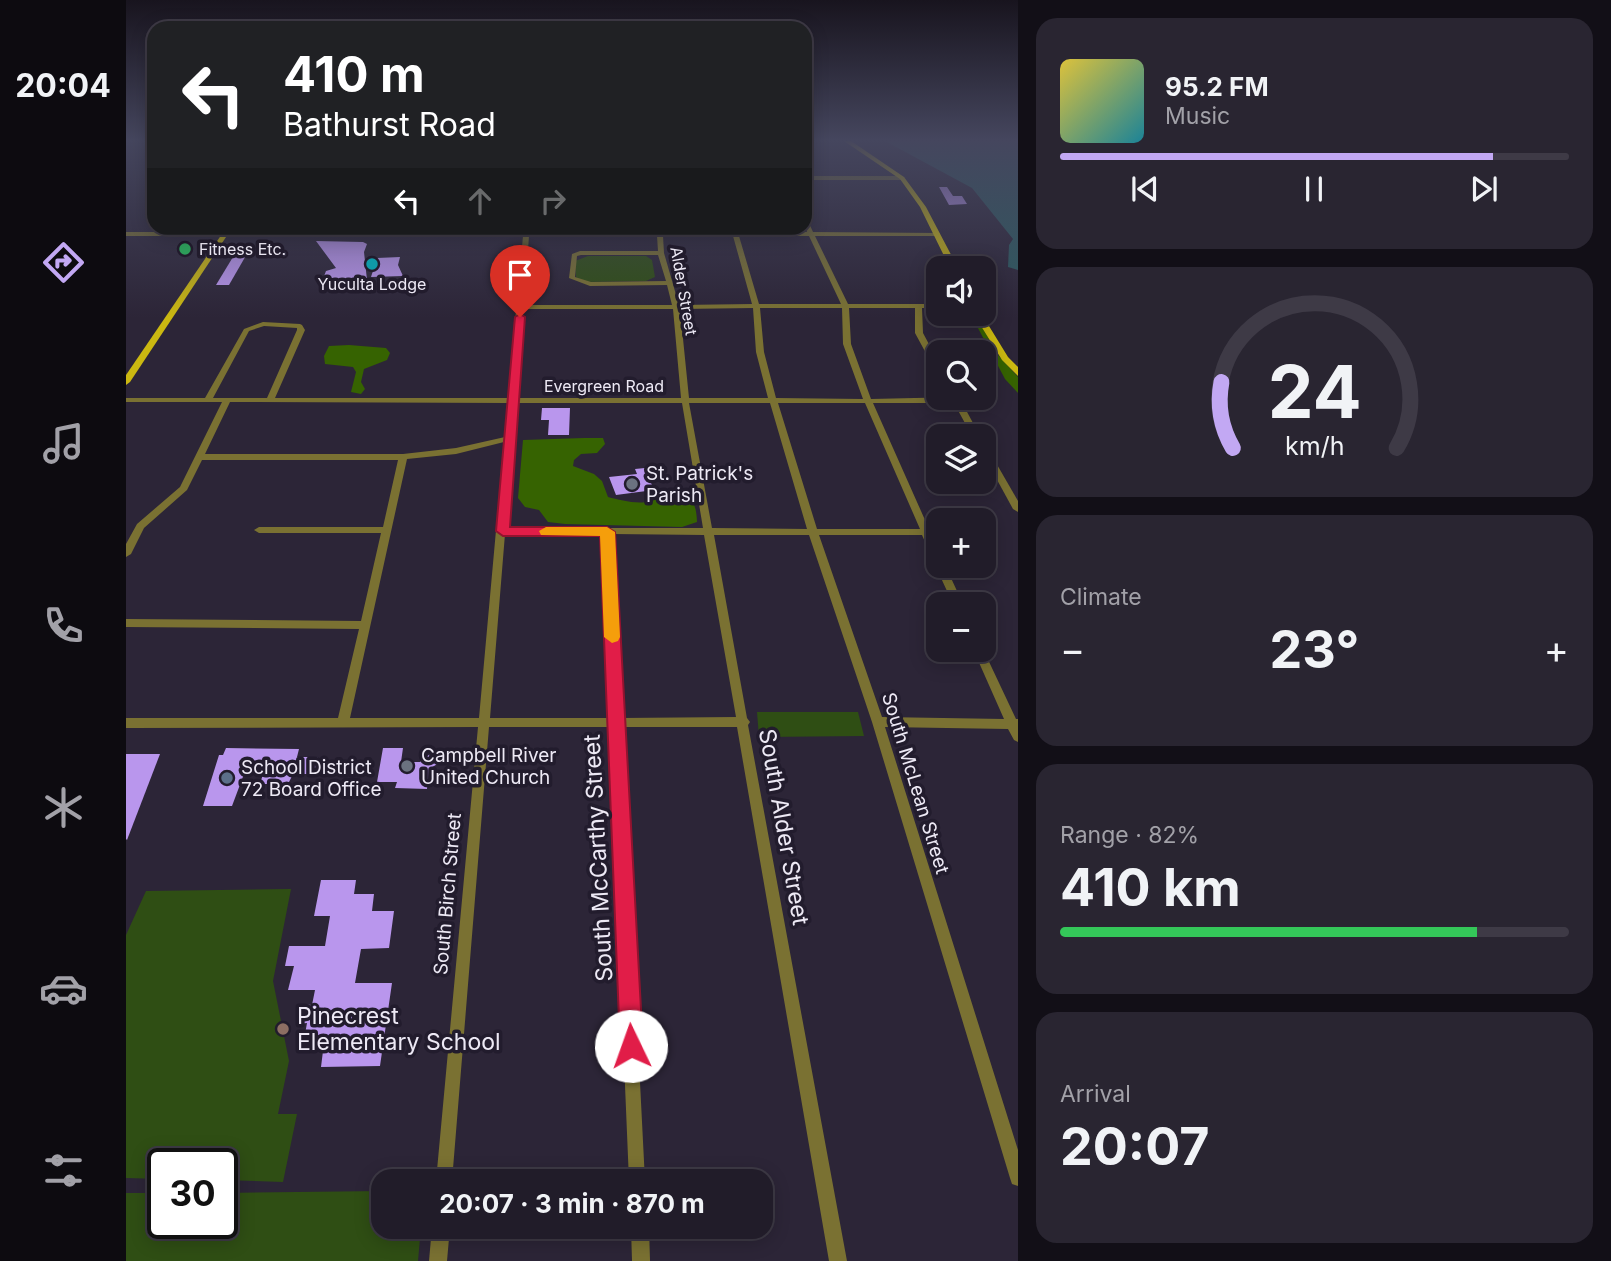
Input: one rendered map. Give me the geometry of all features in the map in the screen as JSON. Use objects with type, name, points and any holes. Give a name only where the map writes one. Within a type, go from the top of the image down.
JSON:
[{"type":"main road","points":[[918,200],[948,256]]},
{"type":"main road","points":[[126,382],[224,235]]},
{"type":"main road","points":[[985,326],[1018,373]]},
{"type":"street","points":[[126,234],[147,233]]},
{"type":"street","points":[[812,234],[937,234]]},
{"type":"street","name":"South Birch Street","points":[[445,1169],[483,722],[503,531],[527,235]]},
{"type":"street","name":"Alder Street","points":[[661,235],[661,253],[667,284],[676,306],[685,400]]},
{"type":"street","name":"South McLean Street","points":[[736,235],[756,306],[760,352],[773,401],[813,532],[878,722],[1018,1178]]},
{"type":"street","points":[[503,531],[925,532],[868,401],[847,344],[845,306],[811,235]]},
{"type":"street","points":[[661,253],[580,253],[574,255],[572,261],[572,278],[590,284],[667,284]]},
{"type":"street","points":[[918,305],[919,333],[926,346]]},
{"type":"street","points":[[521,307],[926,305]]},
{"type":"street","points":[[208,400],[246,330],[262,324],[300,326],[301,330],[270,401]]},
{"type":"street","name":"Evergreen Road","points":[[126,400],[926,400]]},
{"type":"street","points":[[126,554],[140,526],[184,488],[227,400]]},
{"type":"street","name":"South Alder Street","points":[[685,400],[838,1261]]},
{"type":"street","points":[[199,457],[403,457],[456,451],[510,438]]},
{"type":"street","points":[[343,723],[403,457]]},
{"type":"street","points":[[996,470],[1018,509]]},
{"type":"street","points":[[259,530],[387,530]]},
{"type":"street","name":"South McCarthy Street","points":[[607,532],[636,1169]]},
{"type":"street","points":[[126,623],[366,625]]},
{"type":"street","points":[[984,662],[1015,724],[1018,737]]},
{"type":"street","points":[[126,723],[744,722]]},
{"type":"street","points":[[878,722],[1015,724]]},
{"type":"street","points":[[438,1261],[440,1239]]},
{"type":"street","points":[[640,1239],[641,1261]]},
{"type":"green space","points":[[588,256],[646,256],[652,260],[655,277],[646,281],[584,282],[576,277],[575,261]]},
{"type":"green space","points":[[977,326],[981,326],[989,340],[984,340]]},
{"type":"green space","points":[[329,346],[386,348],[390,353],[387,360],[364,369],[361,382],[365,389],[361,394],[351,392],[356,372],[353,367],[325,364],[324,356]]},
{"type":"green space","points":[[996,352],[1018,377],[1018,393],[1005,379],[996,362]]},
{"type":"green space","points":[[603,438],[605,444],[597,453],[581,454],[574,460],[573,466],[594,474],[602,481],[608,497],[628,502],[643,502],[662,495],[684,496],[695,506],[697,522],[682,527],[565,524],[548,522],[539,510],[525,507],[518,498],[523,440]]},
{"type":"green space","points":[[757,712],[858,712],[864,736],[759,737]]},
{"type":"green space","points":[[291,889],[273,981],[289,1061],[278,1114],[297,1114],[283,1182],[238,1181],[238,1148],[147,1148],[147,1179],[126,1178],[126,935],[146,891]]},
{"type":"green space","points":[[371,1191],[371,1239],[420,1239],[418,1261],[126,1261],[126,1193],[147,1193],[147,1239],[238,1239],[238,1193]]},
{"type":"shaded area","points":[[982,200],[1018,200],[1018,270],[1008,267],[1009,245],[1013,239]]},
{"type":"building","points":[[946,200],[964,200],[967,204],[949,205]]},
{"type":"building","name":"Yuculta Lodge","points":[[316,241],[367,244],[364,252],[367,280],[364,284],[345,280],[335,287],[322,287],[326,271],[336,268]]},
{"type":"building","points":[[236,252],[248,252],[229,285],[216,285]]},
{"type":"building","points":[[400,257],[398,265],[403,276],[371,277],[377,258]]},
{"type":"building","points":[[542,408],[570,408],[569,435],[548,435],[549,420],[541,420]]},
{"type":"building","name":"St. Patrick's Parish","points":[[645,468],[654,490],[616,495],[609,477],[637,474],[635,469]]},
{"type":"building","name":"School District 72 Board Office","points":[[226,748],[299,749],[297,757],[318,757],[314,774],[293,774],[288,784],[260,784],[263,774],[244,774],[232,806],[203,806],[219,755],[223,755]]},
{"type":"building","name":"Campbell River United Church","points":[[383,748],[403,748],[401,762],[420,762],[430,754],[439,763],[429,769],[427,789],[395,788],[397,782],[377,782]]},
{"type":"building","points":[[126,754],[160,754],[127,840],[126,839]]},
{"type":"building","name":"Pinecrest Elementary School","points":[[321,880],[356,880],[354,894],[374,894],[372,911],[394,911],[389,948],[361,949],[355,983],[392,983],[380,1066],[321,1067],[323,1051],[302,1051],[307,1023],[297,1024],[301,1004],[312,1005],[315,990],[288,990],[294,966],[285,966],[289,946],[325,946],[330,916],[314,916]]},
{"type":"slow traffic","points":[[546,531],[607,532],[612,637]]},
{"type":"place","name":"Fitness Etc.","points":[[185,249]]},
{"type":"place","name":"Yuculta Lodge","points":[[372,264]]},
{"type":"place","name":"St. Patrick's Parish","points":[[632,484]]},
{"type":"place","name":"Campbell River United Church","points":[[407,766]]},
{"type":"place","name":"School District 72 Board Office","points":[[227,778]]},
{"type":"place","name":"Pinecrest Elementary School","points":[[283,1029]]},
{"type":"route","points":[[520,317],[503,531],[607,532],[631,1046]]}]
